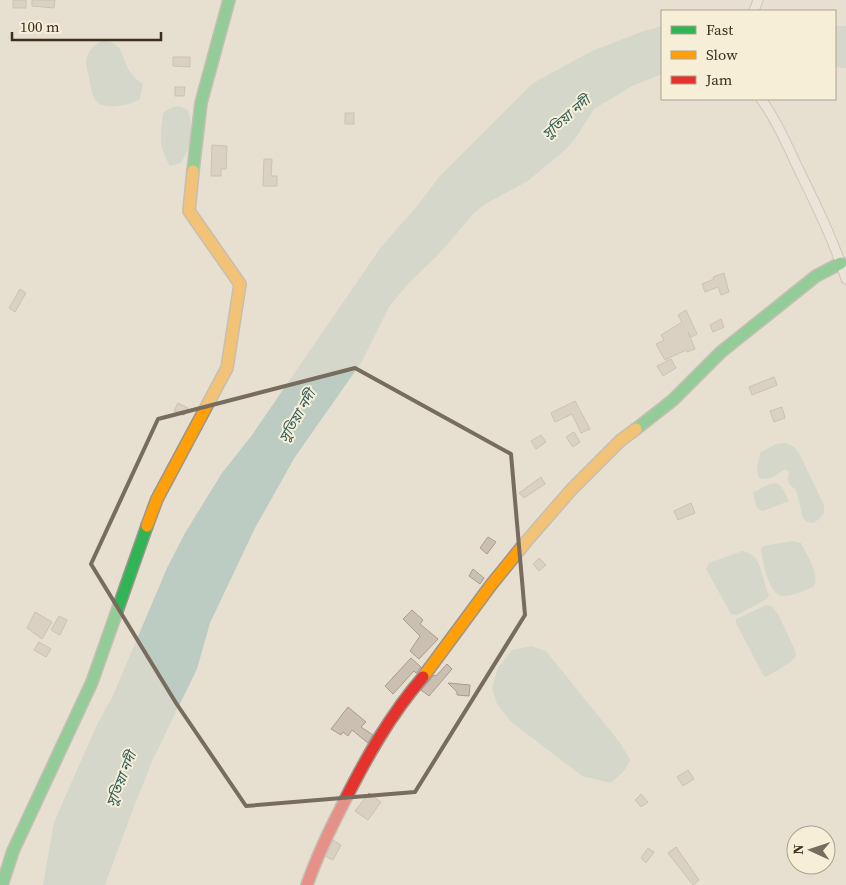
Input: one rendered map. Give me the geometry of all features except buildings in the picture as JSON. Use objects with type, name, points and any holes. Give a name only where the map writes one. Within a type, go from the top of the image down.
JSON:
[{"type":"street","points":[[2,885],[13,851],[92,682],[157,499],[226,368],[240,284],[189,212],[201,103],[229,0]]},
{"type":"street","points":[[762,100],[773,115],[812,196],[841,262],[846,279]]},
{"type":"street","points":[[308,885],[317,855],[357,776],[402,702],[431,667],[525,542],[571,490],[621,440],[673,400],[721,352],[816,276],[841,262]]},
{"type":"highlighted area","points":[[355,368],[511,454],[525,615],[415,792],[246,806],[176,703],[91,564],[158,419]]},
{"type":"water","name":"সুতিয়া নদী","points":[[661,26],[661,74],[632,86],[594,109],[575,139],[565,150],[528,181],[485,204],[474,213],[389,307],[361,363],[295,457],[255,528],[210,623],[197,669],[153,759],[105,885],[43,885],[54,822],[96,727],[114,693],[167,568],[185,533],[222,473],[252,435],[381,247],[418,205],[439,177],[533,83],[592,51]]},
{"type":"water","points":[[836,26],[846,26],[846,68],[836,67]]},
{"type":"water","points":[[102,40],[109,41],[119,48],[131,73],[143,84],[140,99],[126,105],[107,106],[98,103],[94,98],[86,60],[94,46]]},
{"type":"water","points":[[179,106],[188,110],[192,131],[188,149],[181,163],[170,166],[163,152],[161,140],[163,113],[170,108]]},
{"type":"water","points":[[786,443],[794,447],[799,453],[824,505],[824,513],[813,523],[807,522],[803,518],[796,490],[789,484],[789,472],[785,469],[770,478],[759,478],[757,468],[761,452],[776,444]]},
{"type":"water","points":[[777,483],[783,489],[789,501],[763,511],[758,509],[753,493],[769,484]]},
{"type":"water","points":[[792,541],[801,543],[814,570],[815,582],[814,587],[783,596],[778,594],[770,584],[761,548]]},
{"type":"water","points":[[742,551],[749,553],[758,562],[769,595],[767,599],[737,615],[731,614],[706,569],[709,563]]},
{"type":"water","points":[[766,605],[772,606],[779,616],[796,656],[791,662],[766,677],[763,675],[736,623],[736,619]]},
{"type":"water","points":[[531,646],[546,651],[621,744],[630,760],[622,773],[610,783],[582,776],[510,721],[497,704],[492,688],[498,668],[512,650]]},
{"type":"traffic: fast","points":[[193,171],[201,103],[229,0]]},
{"type":"traffic: fast","points":[[636,429],[673,400],[721,352],[816,276],[841,263]]},
{"type":"traffic: fast","points":[[2,885],[13,851],[92,682],[147,526]]},
{"type":"traffic: slow","points":[[147,526],[157,499],[227,368],[240,284],[189,211],[193,171]]},
{"type":"traffic: slow","points":[[423,677],[491,585],[525,543],[571,490],[621,440],[636,429]]},
{"type":"traffic: jam","points":[[307,885],[328,834],[369,754],[389,722],[423,677]]}]
